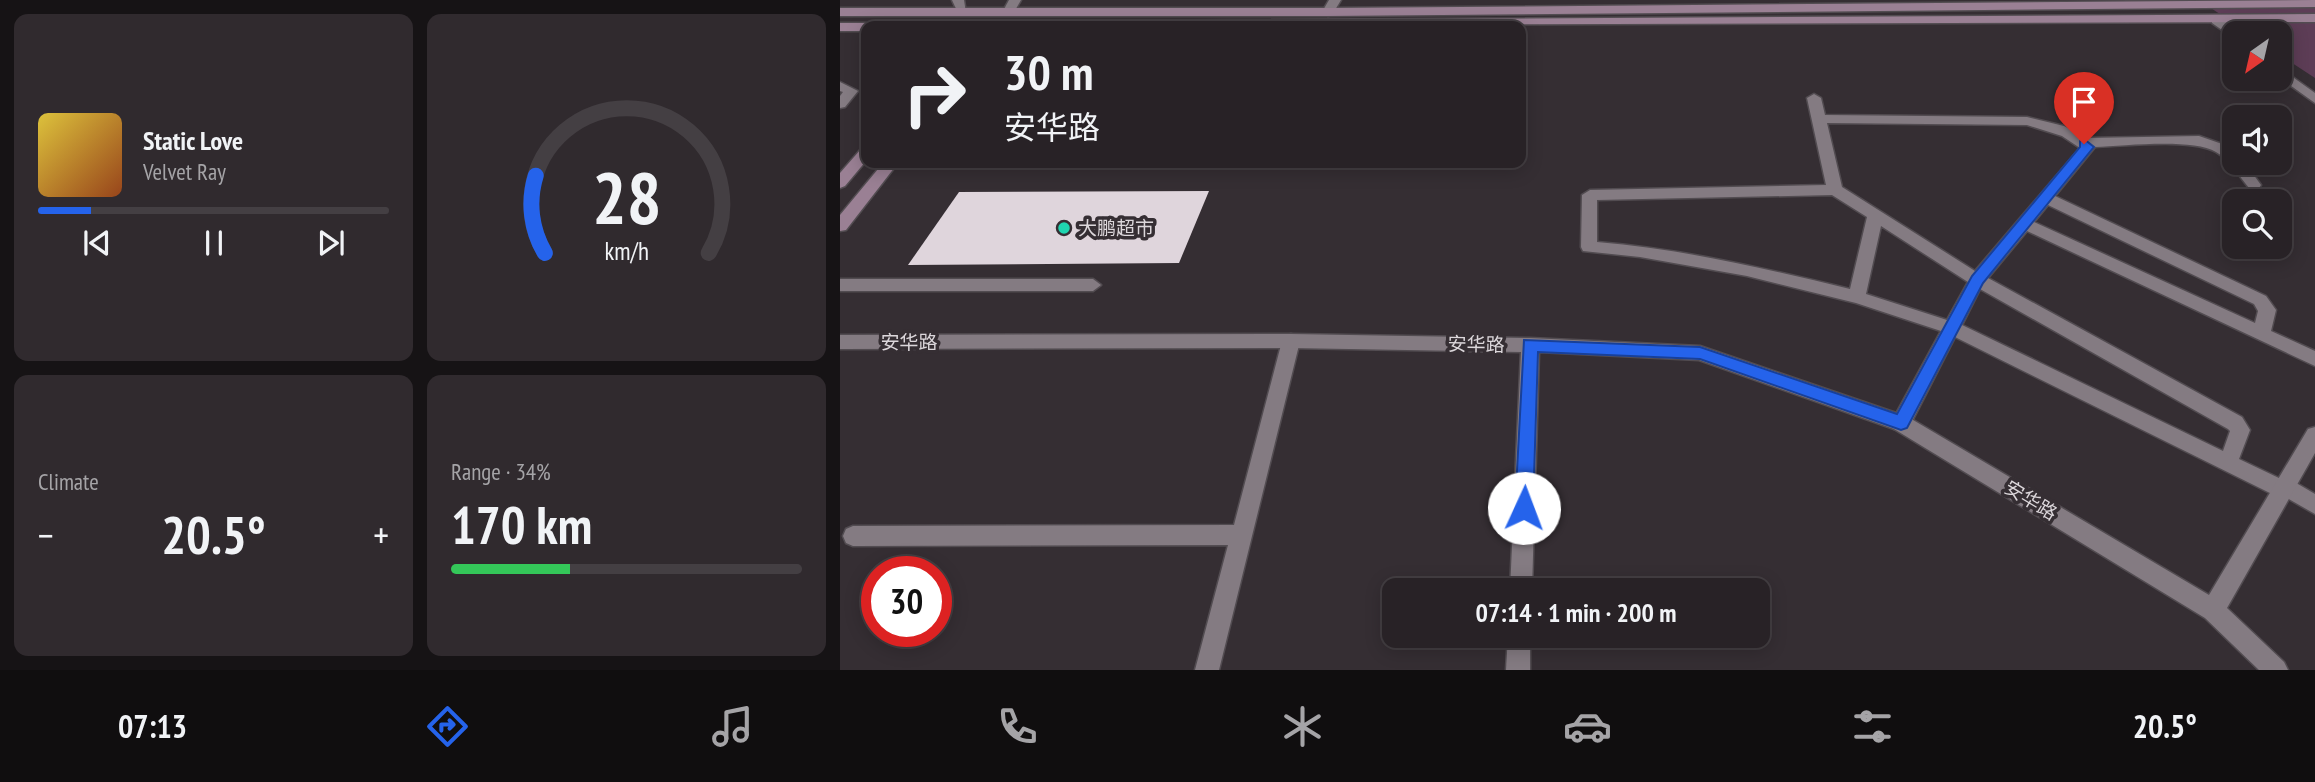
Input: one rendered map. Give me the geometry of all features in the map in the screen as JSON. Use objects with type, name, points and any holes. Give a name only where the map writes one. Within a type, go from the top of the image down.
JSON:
[{"type":"main road","points":[[840,12],[920,11],[961,16],[1012,5],[1328,12],[2315,3]]},
{"type":"main road","points":[[1002,21],[1012,5]]},
{"type":"main road","points":[[1526,25],[2315,18]]},
{"type":"main road","points":[[840,27],[861,27]]},
{"type":"main road","points":[[840,183],[861,158]]},
{"type":"main road","points":[[840,226],[887,168]]},
{"type":"street","points":[[1328,12],[1335,0]]},
{"type":"street","points":[[2216,20],[2222,25]]},
{"type":"street","points":[[2292,81],[2315,99]]},
{"type":"street","points":[[840,104],[846,88]]},
{"type":"street","points":[[1814,98],[1835,190]]},
{"type":"street","points":[[1819,119],[2027,121],[2060,128],[2088,147],[1977,280],[1901,423]]},
{"type":"street","points":[[2084,144],[2199,139],[2222,150]]},
{"type":"street","points":[[2246,175],[2254,185]]},
{"type":"street","points":[[2228,463],[2239,430],[2235,424],[1977,280],[1835,190],[1590,195],[1589,247],[1640,251],[1747,270],[1857,297],[1952,328],[2228,463],[2284,488],[2315,505]]},
{"type":"street","points":[[2045,197],[2260,300],[2267,310],[2261,334]]},
{"type":"street","points":[[1857,297],[1875,216]]},
{"type":"street","points":[[2024,223],[2315,359]]},
{"type":"street","points":[[840,285],[1093,285]]},
{"type":"street","points":[[1208,670],[1291,341]]},
{"type":"street","name":"安华路","points":[[840,342],[1291,341],[1530,345],[1700,353],[1901,423],[2213,610],[2276,670]]},
{"type":"street","points":[[1521,578],[1530,345]]},
{"type":"street","points":[[2213,610],[2315,435]]},
{"type":"street","points":[[853,536],[1242,535]]},
{"type":"street","points":[[1518,670],[1519,648]]},
{"type":"shaded area","points":[[2199,0],[2315,0],[2315,78],[2292,63],[2292,21],[2230,21]]},
{"type":"building","name":"大鹏超市","points":[[1209,191],[1179,263],[908,265],[959,192]]},
{"type":"place","name":"大鹏超市","points":[[1064,228]]},
{"type":"route","points":[[1524,508],[1530,345],[1700,353],[1901,423],[1977,280],[2088,147],[2084,144]]}]
